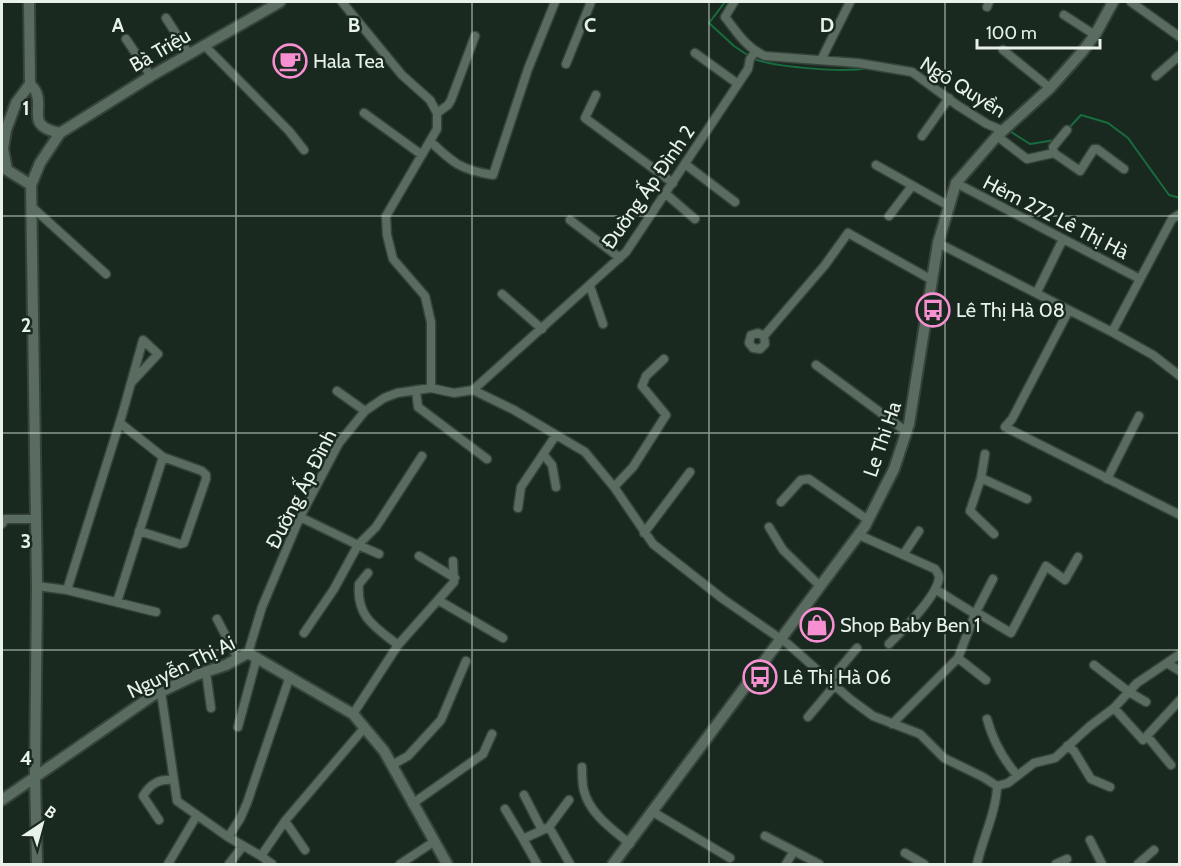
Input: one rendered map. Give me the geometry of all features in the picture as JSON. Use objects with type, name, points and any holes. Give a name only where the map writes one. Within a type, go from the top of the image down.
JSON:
[{"type":"street","points":[[29,2],[30,84],[16,103],[6,130],[3,149],[4,172],[32,185]]},
{"type":"street","name":"Bà Triệu","points":[[60,133],[151,76],[280,2]]},
{"type":"street","points":[[342,2],[402,75],[430,100],[437,113],[437,129],[386,216],[387,235],[393,259],[425,296],[431,322],[431,388]]},
{"type":"street","points":[[430,141],[452,162],[476,172],[493,175],[528,69],[555,2]]},
{"type":"street","points":[[567,64],[591,2]]},
{"type":"street","points":[[734,2],[725,17],[753,56]]},
{"type":"street","points":[[821,60],[850,2]]},
{"type":"street","name":"Le Thi Ha","points":[[614,864],[868,520],[894,469],[907,432],[938,243],[956,183],[1001,134],[1050,88],[1095,35],[1113,2]]},
{"type":"street","points":[[1131,2],[1179,37]]},
{"type":"street","points":[[1064,15],[1095,35]]},
{"type":"street","points":[[166,18],[189,54]]},
{"type":"street","points":[[437,113],[451,100],[475,36]]},
{"type":"street","points":[[126,39],[151,76]]},
{"type":"street","points":[[204,45],[289,131],[304,150]]},
{"type":"street","points":[[1003,50],[1050,88]]},
{"type":"street","points":[[695,53],[738,84]]},
{"type":"street","points":[[1156,76],[1179,55]]},
{"type":"street","name":"Ngô Quyền","points":[[753,56],[858,63],[912,72],[946,101],[1001,134],[1027,159],[1054,153]]},
{"type":"street","name":"Đường Ấp Đình 2","points":[[473,390],[626,252],[748,69],[753,56]]},
{"type":"street","points":[[30,84],[37,93],[37,116],[43,126],[60,133],[40,164],[32,185],[37,586],[35,776],[37,864]]},
{"type":"street","points":[[596,95],[585,118],[673,183]]},
{"type":"street","points":[[922,136],[946,101]]},
{"type":"street","points":[[364,113],[422,155]]},
{"type":"street","points":[[1067,130],[1053,147],[1054,153],[1080,171],[1094,149],[1097,148],[1124,169]]},
{"type":"street","points":[[685,164],[735,202]]},
{"type":"street","points":[[876,165],[950,207]]},
{"type":"street","name":"Hẻm 272 Lê Thị Hà","points":[[956,183],[1140,279]]},
{"type":"street","points":[[889,216],[912,186]]},
{"type":"street","points":[[666,194],[695,219]]},
{"type":"street","points":[[32,207],[106,273]]},
{"type":"street","points":[[1112,332],[1172,219],[1179,214]]},
{"type":"street","points":[[570,220],[620,258]]},
{"type":"street","points":[[764,336],[825,266],[848,233],[932,280]]},
{"type":"street","points":[[1037,292],[1063,239]]},
{"type":"street","points":[[938,243],[1112,332],[1153,355],[1179,376]]},
{"type":"street","points":[[590,286],[603,324]]},
{"type":"street","points":[[502,294],[542,329]]},
{"type":"street","points":[[1069,310],[1012,418],[1005,427],[1179,515]]},
{"type":"street","points":[[66,590],[120,423],[143,340],[158,354],[131,384]]},
{"type":"street","points":[[614,488],[633,467],[666,414],[642,386],[645,376],[664,359]]},
{"type":"street","points":[[816,365],[907,432]]},
{"type":"street","name":"Đường Ấp Đình","points":[[238,727],[247,656],[262,607],[300,517],[339,443],[365,411],[384,398],[397,393],[431,388],[454,393],[473,390]]},
{"type":"street","points":[[416,390],[418,406],[487,459]]},
{"type":"street","points":[[473,390],[514,410],[585,452],[614,488],[653,544],[684,570],[780,638],[873,716],[920,734],[944,758],[997,786],[1008,783],[1034,763],[1055,758],[1114,708],[1137,683],[1179,654]]},
{"type":"street","points":[[337,391],[365,411]]},
{"type":"street","points":[[1107,479],[1139,416]]},
{"type":"street","points":[[120,423],[163,457],[202,471],[206,475],[184,543],[180,544],[139,531]]},
{"type":"street","points":[[518,508],[521,487],[556,435]]},
{"type":"street","points":[[543,454],[552,465],[556,487]]},
{"type":"street","points":[[985,454],[981,478],[970,512],[994,534]]},
{"type":"street","points":[[304,633],[334,589],[358,545],[376,527],[422,456]]},
{"type":"street","points":[[117,602],[163,457]]},
{"type":"street","points":[[644,533],[690,472]]},
{"type":"street","points":[[781,502],[806,478],[868,520]]},
{"type":"street","points":[[981,478],[1027,499]]},
{"type":"street","points":[[300,517],[378,554]]},
{"type":"street","points":[[2,524],[5,519],[36,519]]},
{"type":"street","points":[[769,527],[783,550],[820,586]]},
{"type":"street","points":[[903,555],[919,531]]},
{"type":"street","points":[[859,535],[935,569],[939,578],[917,615],[889,644]]},
{"type":"street","points":[[419,556],[455,578]]},
{"type":"street","points":[[934,589],[1011,633],[1046,566],[1065,580],[1078,557]]},
{"type":"street","points":[[353,714],[398,645],[454,582],[453,561]]},
{"type":"street","points":[[368,573],[359,584],[359,604],[365,617],[398,645]]},
{"type":"street","points":[[892,724],[958,658],[975,614],[993,579]]},
{"type":"street","points":[[37,586],[66,590],[156,612]]},
{"type":"street","points":[[438,600],[503,638]]},
{"type":"street","points":[[217,619],[247,656]]},
{"type":"street","points":[[808,717],[857,648]]},
{"type":"street","name":"Nguyễn Thị Ai","points":[[2,800],[152,696],[247,656],[290,676],[353,714],[392,765],[447,864]]},
{"type":"street","points":[[958,658],[986,680]]},
{"type":"street","points":[[392,765],[408,756],[441,720],[466,661]]},
{"type":"street","points":[[1167,663],[1179,671]]},
{"type":"street","points":[[1094,665],[1146,702]]},
{"type":"street","points":[[206,672],[211,708]]},
{"type":"street","points":[[228,837],[247,803],[290,676]]},
{"type":"street","points":[[161,692],[177,801],[228,837],[272,864]]},
{"type":"street","points":[[1114,708],[1143,740],[1179,700]]},
{"type":"street","points":[[987,719],[992,736],[1005,761],[1017,775]]},
{"type":"street","points":[[261,856],[285,821],[365,727]]},
{"type":"street","points":[[412,804],[483,754],[492,734]]},
{"type":"street","points":[[1147,736],[1171,765]]},
{"type":"street","points":[[1067,746],[1074,751],[1091,779],[1110,787]]},
{"type":"street","points":[[582,767],[584,792],[593,809],[604,822],[630,844]]},
{"type":"street","points":[[159,820],[143,796],[150,786],[163,779],[174,780]]},
{"type":"street","points":[[977,864],[997,795],[997,786]]},
{"type":"street","points":[[524,795],[570,864]]},
{"type":"street","points":[[523,839],[546,828],[569,801]]},
{"type":"street","points":[[505,809],[537,864]]},
{"type":"street","points":[[653,812],[730,858]]},
{"type":"street","points":[[168,864],[197,815]]},
{"type":"street","points":[[285,821],[305,850]]},
{"type":"street","points":[[765,836],[819,864]]},
{"type":"street","points":[[1090,840],[1102,864]]},
{"type":"street","points":[[400,864],[435,841]]},
{"type":"street","points":[[229,864],[243,846]]},
{"type":"street","points":[[1138,864],[1154,850]]},
{"type":"street","points":[[786,864],[794,851]]},
{"type":"street","points":[[905,853],[924,864]]},
{"type":"street","points":[[1056,864],[1067,859]]},
{"type":"waterway","points":[[725,2],[709,23],[734,46],[749,56]]},
{"type":"waterway","points":[[754,59],[810,68],[843,70],[867,68]]},
{"type":"waterway","points":[[884,63],[907,67]]},
{"type":"waterway","points":[[918,71],[940,88]]},
{"type":"waterway","points":[[1068,129],[1081,115],[1108,123],[1128,138],[1169,195],[1180,198]]},
{"type":"waterway","points":[[1008,130],[1030,144],[1055,140]]},
{"type":"place","name":"Hala Tea","points":[[290,61]]},
{"type":"place","name":"Lê Thị Hà 08","points":[[933,310]]},
{"type":"place","name":"Shop Baby Ben 1","points":[[817,625]]},
{"type":"place","name":"Lê Thị Hà 06","points":[[760,677]]}]
